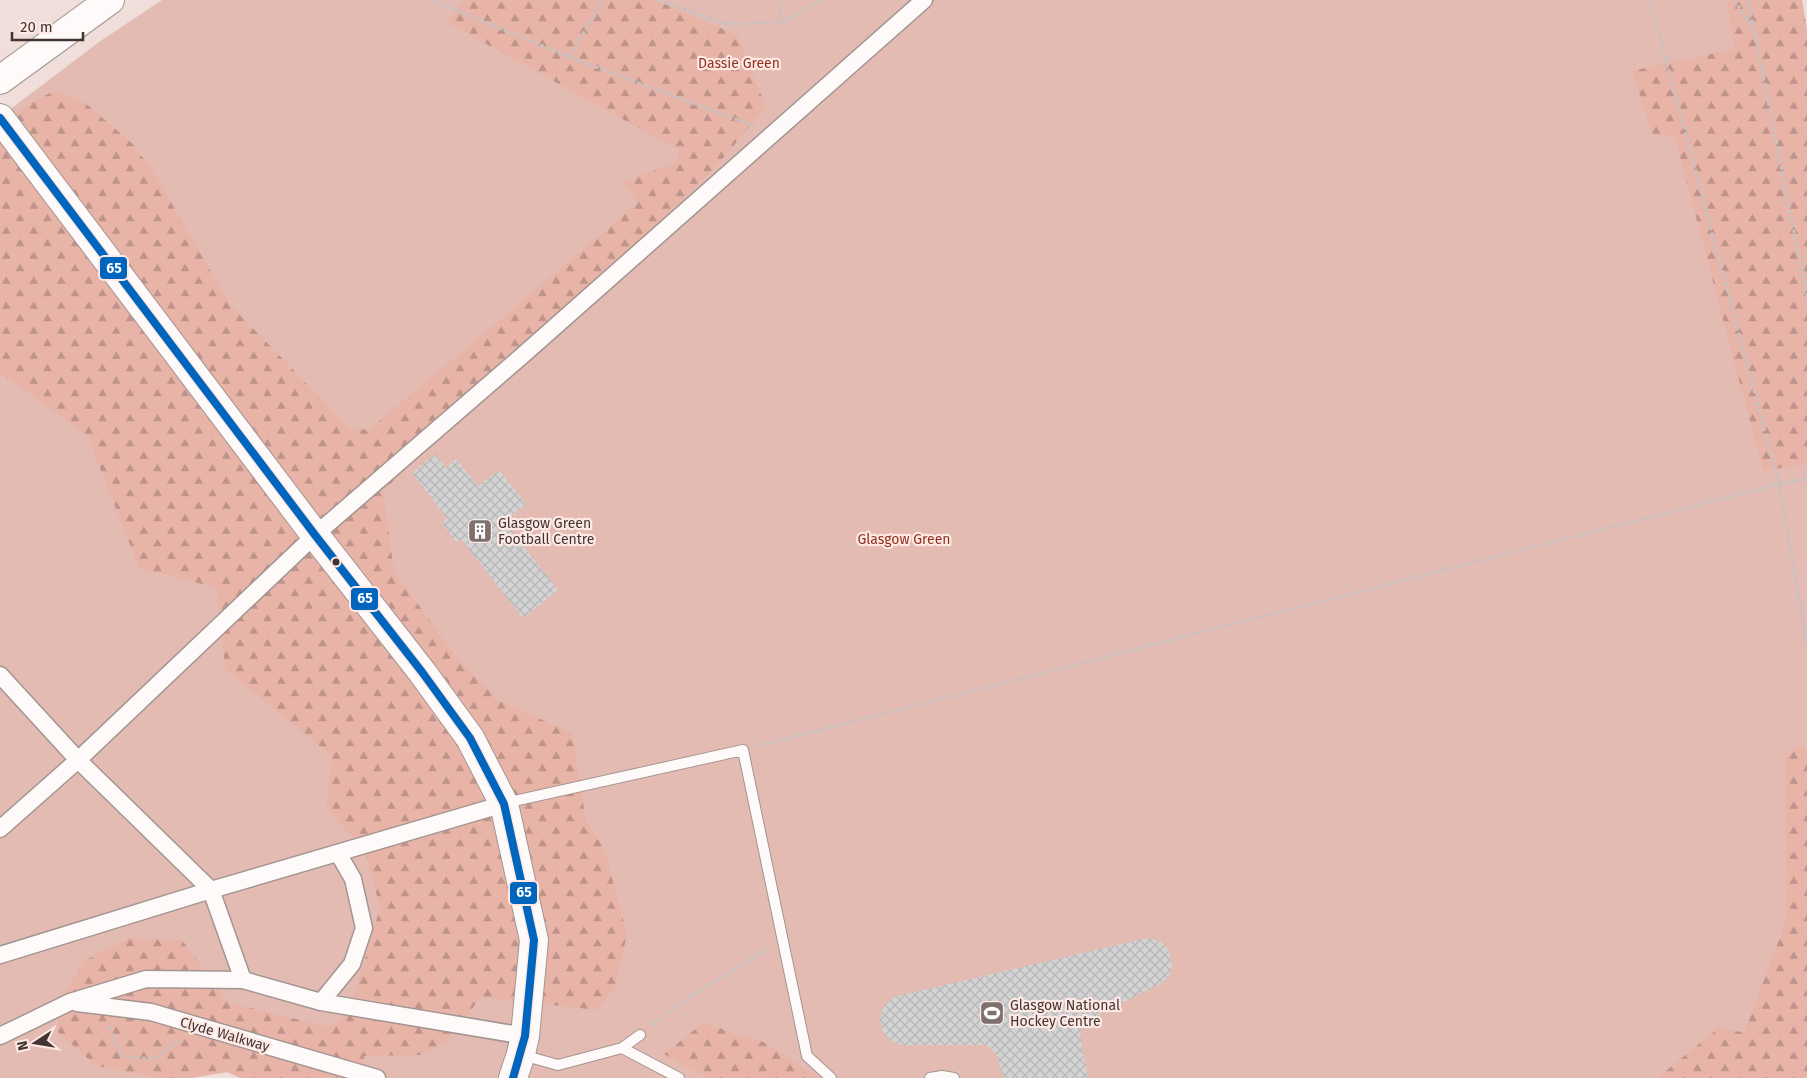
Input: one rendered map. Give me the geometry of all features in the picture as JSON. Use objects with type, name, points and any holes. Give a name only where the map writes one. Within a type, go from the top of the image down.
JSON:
[{"type":"main road","points":[[0,80],[110,0]]},
{"type":"main road","points":[[0,118],[422,672],[470,738],[504,804],[534,940],[519,1058]]},
{"type":"street","points":[[0,829],[78,760],[316,535],[924,0]]},
{"type":"street","points":[[0,675],[78,760],[211,890],[243,980]]},
{"type":"street","points":[[0,956],[211,890],[504,804]]},
{"type":"street","points":[[321,1002],[352,964],[364,928],[353,879],[338,853]]},
{"type":"street","points":[[0,1036],[70,1002],[146,979],[243,980],[519,1058]]},
{"type":"street","name":"Clyde Walkway","points":[[70,1002],[151,1012],[377,1078]]},
{"type":"lane","points":[[504,804],[743,750],[807,1056],[831,1078]]},
{"type":"lane","points":[[519,1058],[558,1065],[622,1048],[640,1035]]},
{"type":"lane","points":[[622,1048],[679,1078]]},
{"type":"lane","points":[[930,1078],[942,1076],[954,1078]]},
{"type":"path","points":[[432,0],[569,57],[773,133]]},
{"type":"path","points":[[569,57],[603,0]]},
{"type":"path","points":[[658,0],[725,24],[783,22],[821,0]]},
{"type":"path","points":[[778,0],[783,22]]},
{"type":"path","points":[[1650,0],[1779,484],[1807,644]]},
{"type":"path","points":[[1734,0],[1753,28]]},
{"type":"path","points":[[1748,0],[1807,297]]},
{"type":"path","points":[[743,750],[1779,484],[1807,479]]},
{"type":"path","points":[[640,1035],[686,999],[783,939]]},
{"type":"path","points":[[100,1006],[122,1056],[154,1059],[199,1026]]},
{"type":"green space","name":"Glasgow Green","points":[[162,0],[1802,0],[1807,30],[1807,1078],[244,1078],[227,1072],[193,1078],[0,1078],[0,117],[99,42]]},
{"type":"green space","name":"Dassie Green","points":[[463,0],[656,0],[737,35],[766,107],[713,170],[383,491],[394,571],[457,658],[499,701],[572,733],[586,821],[604,848],[627,934],[615,988],[597,1010],[481,997],[447,1041],[421,1055],[364,1056],[365,1078],[240,1078],[227,1072],[184,1078],[161,1078],[96,1066],[58,1032],[58,1004],[84,961],[130,938],[182,940],[230,1003],[329,1027],[350,1010],[380,908],[365,850],[326,809],[332,756],[225,669],[217,588],[139,568],[87,435],[0,373],[0,128],[13,115],[26,106],[57,90],[84,102],[133,144],[154,173],[232,307],[352,430],[370,429],[638,203],[622,182],[676,163],[679,150],[448,23]]},
{"type":"green space","points":[[1727,0],[1802,0],[1807,30],[1807,464],[1763,471],[1675,138],[1652,134],[1632,71],[1734,49]]},
{"type":"green space","points":[[1798,747],[1807,748],[1807,1078],[1657,1078],[1720,1027],[1744,1033],[1787,918],[1785,758]]},
{"type":"green space","points":[[703,1023],[766,1043],[819,1078],[706,1078],[664,1054]]},
{"type":"building","name":"Glasgow Green Football Centre","points":[[435,454],[446,468],[456,459],[478,486],[499,470],[526,504],[504,521],[558,590],[523,618],[461,539],[457,543],[442,523],[447,518],[412,473]]},
{"type":"building","name":"Glasgow National Hockey Centre","points":[[1147,938],[1161,942],[1169,951],[1172,965],[1169,976],[1160,984],[1084,1022],[1080,1035],[1088,1078],[1004,1078],[996,1054],[987,1045],[902,1045],[891,1041],[883,1032],[880,1019],[883,1007],[894,997]]},
{"type":"transit line","name":"65","points":[[0,118],[315,535],[422,672],[470,738],[504,804],[534,940],[525,1036],[513,1078]]},
{"type":"place","name":"Glasgow Green Football Centre","points":[[480,531]]},
{"type":"place","name":"Glasgow National Hockey Centre","points":[[992,1013]]}]
